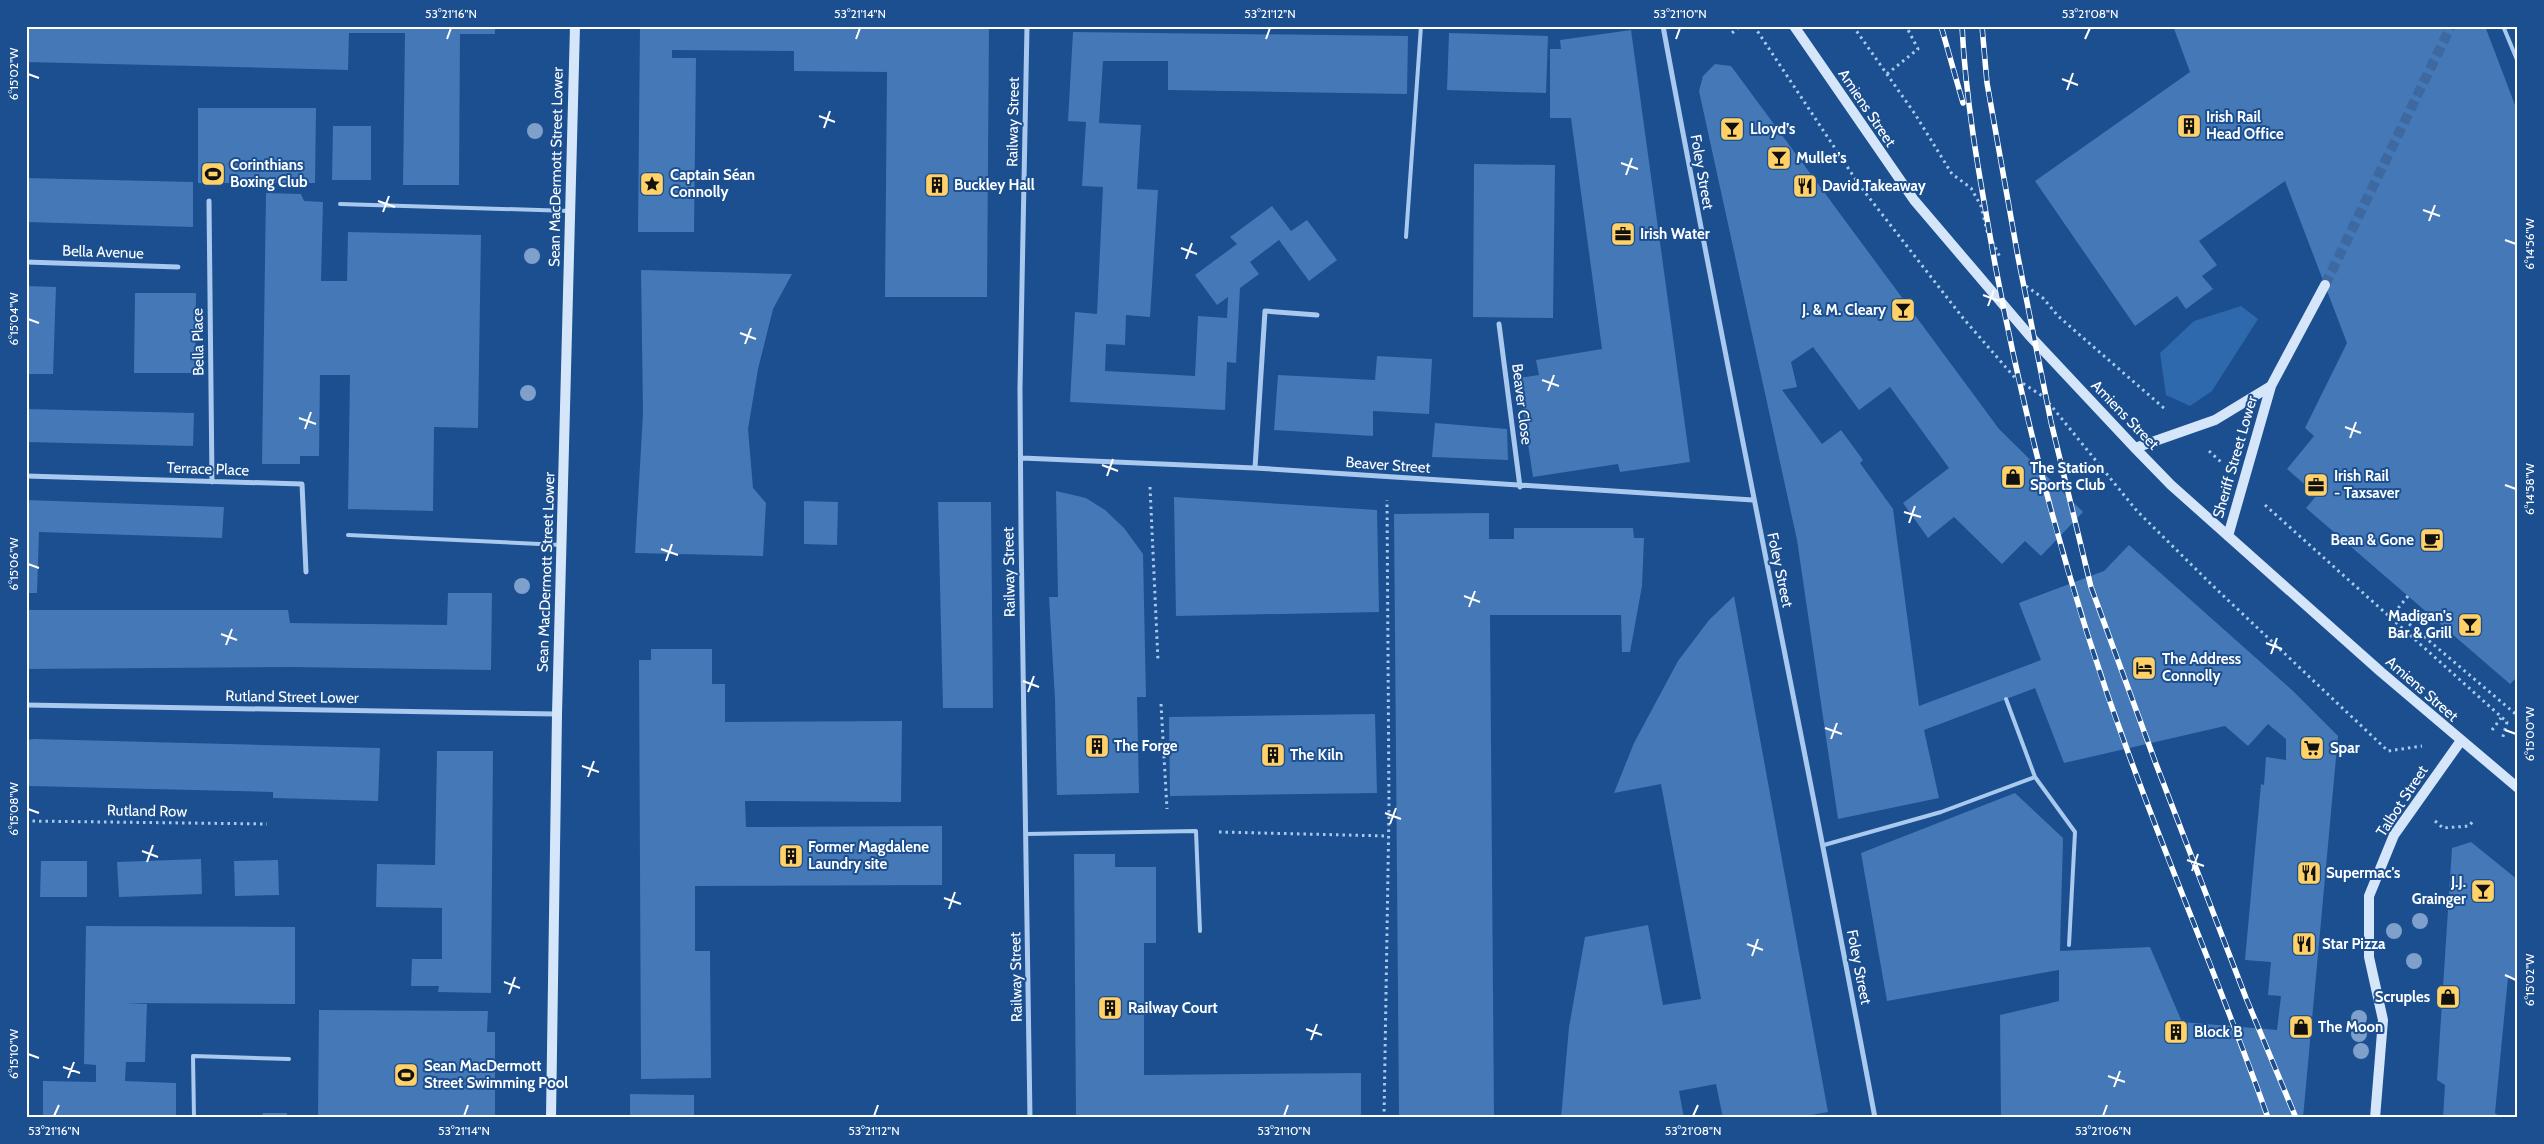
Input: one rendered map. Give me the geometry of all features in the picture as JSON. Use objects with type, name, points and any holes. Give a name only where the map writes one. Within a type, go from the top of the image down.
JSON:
[{"type":"street","name":"Sean MacDermott Street Lower","points":[[551,1118],[557,714],[575,26]]},
{"type":"street","name":"Railway Street","points":[[1027,26],[1021,378],[1021,534],[1030,1118]]},
{"type":"street","name":"Foley Street","points":[[1663,26],[1753,500],[1824,845],[1875,1118]]},
{"type":"street","name":"Amiens Street","points":[[1794,26],[1914,200],[2029,335],[2135,448],[2171,485],[2460,742],[2518,788]]},
{"type":"street","name":"Bella Place","points":[[209,201],[212,482]]},
{"type":"street","name":"Bella Avenue","points":[[26,262],[178,267]]},
{"type":"street","name":"Sheriff Street Lower","points":[[2228,536],[2244,485],[2270,386],[2325,285]]},
{"type":"street","points":[[1255,468],[1265,311],[1317,315]]},
{"type":"street","name":"Beaver Close","points":[[1499,324],[1520,487]]},
{"type":"street","name":"Sheriff Street Lower","points":[[2135,448],[2215,420],[2270,386]]},
{"type":"street","name":"Beaver Street","points":[[1022,458],[1149,465],[1255,468],[1520,487],[1753,500]]},
{"type":"street","name":"Terrace Place","points":[[26,476],[302,484],[306,572]]},
{"type":"street","name":"Rutland Street Lower","points":[[26,705],[557,714]]},
{"type":"street","name":"Talbot Street","points":[[2375,1118],[2383,1020],[2369,957],[2369,896],[2394,835],[2460,742]]},
{"type":"lane","points":[[1406,237],[1421,26]]},
{"type":"lane","points":[[2503,26],[2518,62]]},
{"type":"lane","points":[[340,204],[570,211]]},
{"type":"lane","points":[[348,535],[561,545]]},
{"type":"lane","points":[[2006,699],[2035,776],[2075,832],[2069,945]]},
{"type":"lane","points":[[1824,845],[1941,812],[2035,776]]},
{"type":"lane","points":[[1026,834],[1196,831],[1200,931]]},
{"type":"lane","points":[[194,1118],[193,1056],[289,1059]]},
{"type":"path","points":[[1732,33],[1740,26]]},
{"type":"path","points":[[1853,26],[1915,114],[1952,174],[1971,188],[1981,206],[1987,231],[2006,264]]},
{"type":"path","points":[[1887,74],[1918,49],[1906,26]]},
{"type":"path","name":"Amiens Street","points":[[2024,284],[2043,298],[2058,316],[2163,407],[2244,485],[2507,722],[2495,770]]},
{"type":"path","points":[[1149,465],[1158,661]]},
{"type":"path","points":[[1384,1118],[1388,836],[1387,477]]},
{"type":"path","points":[[2408,596],[2395,612],[2518,716]]},
{"type":"path","points":[[1161,704],[1168,832]]},
{"type":"path","points":[[2443,828],[2469,826],[2474,820]]},
{"type":"path","name":"Rutland Row","points":[[26,821],[267,824]]},
{"type":"path","points":[[1196,831],[1388,836]]},
{"type":"shaded area","points":[[2241,306],[2258,319],[2212,391],[2190,406],[2166,395],[2160,353],[2194,321]]},
{"type":"building","points":[[26,26],[495,26],[495,34],[460,34],[459,185],[403,185],[405,33],[349,33],[348,70],[26,62]]},
{"type":"building","name":"Buckley Hall","points":[[640,26],[989,26],[987,297],[885,297],[887,72],[794,71],[794,51],[672,50],[672,58],[696,58],[694,232],[638,232]]},
{"type":"building","points":[[2173,26],[2485,26],[2518,113],[2518,682],[2515,679],[2510,684],[2306,508],[2317,495],[2287,469],[2314,436],[2305,428],[2347,343],[2285,181],[2199,241],[2217,265],[2202,276],[2213,289],[2186,309],[2177,296],[2135,326],[2035,181],[2190,72]]},
{"type":"building","name":"Irish Water","points":[[1631,30],[1690,462],[1620,472],[1618,464],[1533,477],[1518,378],[1539,375],[1536,360],[1602,349],[1571,118],[1550,118],[1550,49],[1561,49],[1560,40]]},
{"type":"building","points":[[1073,32],[1408,36],[1407,94],[1168,90],[1168,61],[1103,61],[1099,123],[1141,125],[1137,189],[1158,190],[1150,317],[1126,315],[1125,345],[1106,344],[1105,371],[1195,376],[1198,316],[1227,318],[1228,297],[1217,305],[1195,275],[1237,244],[1230,237],[1272,206],[1291,231],[1307,220],[1337,260],[1309,281],[1279,240],[1250,262],[1259,274],[1240,288],[1236,363],[1227,362],[1225,410],[1070,402],[1075,312],[1097,314],[1103,187],[1082,186],[1086,122],[1068,121]]},
{"type":"building","points":[[1449,33],[1548,36],[1546,93],[1447,90]]},
{"type":"building","points":[[1715,64],[1731,66],[1999,429],[2083,512],[2041,556],[2025,541],[2002,564],[1954,517],[1928,538],[1903,503],[1949,468],[1890,387],[1859,410],[1813,347],[1791,362],[1797,387],[1782,390],[1822,444],[1841,430],[1863,460],[1860,463],[1893,509],[1919,706],[2041,660],[2019,603],[2104,571],[2129,545],[2293,691],[2338,736],[2303,1118],[2001,1118],[2000,1015],[2059,1001],[2059,970],[1887,1001],[1861,853],[2015,793],[2063,838],[2060,951],[2150,947],[2182,1022],[2277,1030],[2281,996],[2268,995],[2271,962],[2245,960],[2261,784],[2264,785],[2266,757],[2286,760],[2286,739],[2268,724],[2248,746],[2225,726],[2064,763],[2035,688],[1924,730],[1939,798],[1838,819],[1797,540],[1699,91],[1703,76]]},
{"type":"building","points":[[198,108],[316,108],[315,183],[198,183]]},
{"type":"building","points":[[333,126],[371,126],[371,180],[332,180]]},
{"type":"building","points":[[1474,164],[1555,165],[1553,318],[1473,317]]},
{"type":"building","points":[[26,178],[193,182],[193,227],[26,222]]},
{"type":"building","points":[[266,193],[301,194],[304,201],[323,202],[321,281],[347,281],[348,232],[481,235],[478,428],[434,427],[433,511],[348,509],[350,375],[320,375],[319,456],[300,456],[300,464],[262,464]]},
{"type":"building","points":[[641,270],[792,274],[773,309],[758,369],[748,429],[753,488],[766,503],[763,556],[635,553],[643,413]]},
{"type":"building","points":[[26,286],[56,287],[53,374],[26,374]]},
{"type":"building","points":[[135,293],[196,293],[195,373],[134,373]]},
{"type":"building","points":[[1377,356],[1432,359],[1429,414],[1373,411],[1373,436],[1274,430],[1278,375],[1375,380]]},
{"type":"building","points":[[26,409],[194,413],[193,446],[26,442]]},
{"type":"building","points":[[1435,423],[1507,429],[1508,460],[1432,457]]},
{"type":"building","points":[[1056,491],[1086,498],[1105,510],[1124,528],[1143,554],[1146,697],[1137,697],[1139,793],[1057,795],[1055,699],[1049,597],[1058,597]]},
{"type":"building","points":[[1174,497],[1377,510],[1379,612],[1176,616]]},
{"type":"building","points":[[26,500],[224,507],[222,538],[39,532],[37,593],[26,593]]},
{"type":"building","points":[[804,501],[838,502],[837,545],[804,544]]},
{"type":"building","points":[[938,502],[991,502],[993,708],[943,708]]},
{"type":"building","points":[[1489,513],[1489,539],[1514,539],[1514,528],[1633,528],[1634,538],[1644,538],[1642,586],[1630,652],[1622,652],[1621,615],[1490,615],[1494,1118],[1399,1118],[1394,514]]},
{"type":"building","points":[[448,593],[492,593],[491,670],[290,667],[26,669],[26,610],[288,610],[290,623],[447,625]]},
{"type":"building","points":[[1734,596],[1828,1112],[1795,1118],[1723,1118],[1716,1084],[1679,1091],[1684,1118],[1561,1118],[1569,1027],[1585,937],[1648,925],[1663,1005],[1701,999],[1661,784],[1614,793],[1634,743],[1678,661],[1709,620]]},
{"type":"building","name":"Former Magdalene Laundry site","points":[[651,649],[712,649],[712,684],[725,684],[725,722],[902,721],[901,802],[745,801],[746,827],[942,826],[942,885],[695,886],[695,951],[710,951],[711,1078],[641,1079],[639,660],[651,660]]},
{"type":"building","name":"The Kiln","points":[[1375,714],[1377,793],[1170,796],[1169,717]]},
{"type":"building","points":[[26,740],[380,748],[378,801],[273,798],[273,792],[29,786],[29,791],[26,791]]},
{"type":"building","points":[[437,751],[493,751],[491,993],[438,992],[439,986],[411,986],[412,959],[442,959],[442,908],[376,907],[377,864],[435,865]]},
{"type":"building","points":[[2471,842],[2518,880],[2518,978],[2508,977],[2495,1113],[2502,1118],[2443,1118],[2445,1085],[2437,1080],[2452,848]]},
{"type":"building","name":"Railway Court","points":[[1074,854],[1115,854],[1115,867],[1156,867],[1156,943],[1144,943],[1144,1075],[1361,1073],[1361,1118],[1076,1118]]},
{"type":"building","points":[[201,859],[202,894],[119,897],[117,862]]},
{"type":"building","points":[[278,860],[279,895],[235,896],[234,861]]},
{"type":"building","points":[[41,861],[87,861],[87,897],[40,897]]},
{"type":"building","points":[[86,926],[295,927],[295,1004],[124,1003],[147,1004],[145,1062],[126,1062],[125,1081],[176,1083],[176,1118],[43,1118],[43,1081],[96,1082],[96,1065],[84,1064]]},
{"type":"building","name":"Sean MacDermott Street Swimming Pool","points":[[319,1010],[488,1011],[487,1032],[495,1032],[495,1118],[318,1118]]},
{"type":"building","points":[[630,1094],[694,1095],[694,1118],[630,1118]]},
{"type":"building","points":[[263,1113],[287,1113],[287,1118],[261,1118]]},
{"type":"tunnel","points":[[2325,285],[2451,26]]},
{"type":"railway","points":[[1941,26],[1963,103]]},
{"type":"railway","points":[[1962,26],[1967,86],[1979,175],[2007,327],[2036,451],[2069,573],[2087,634],[2129,755],[2268,1118]]},
{"type":"railway","points":[[1982,26],[1987,83],[2018,257],[2051,422],[2091,587],[2156,764],[2246,998],[2296,1118]]},
{"type":"place","name":"Irish Rail Head Office","points":[[2189,126]]},
{"type":"place","name":"Lloyd’s","points":[[1732,129]]},
{"type":"place","name":"Mullet’s","points":[[1779,158]]},
{"type":"place","name":"Corinthians Boxing Club","points":[[213,174]]},
{"type":"place","name":"Captain Séan Connolly","points":[[652,184]]},
{"type":"place","name":"Buckley Hall","points":[[937,185]]},
{"type":"place","name":"David Takeaway","points":[[1805,186]]},
{"type":"place","name":"Irish Water","points":[[1623,234]]},
{"type":"place","name":"J. & M. Cleary","points":[[1903,310]]},
{"type":"place","name":"The Station Sports Club","points":[[2013,477]]},
{"type":"place","name":"Irish Rail - Taxsaver","points":[[2316,485]]},
{"type":"place","name":"Bean & Gone","points":[[2432,540]]},
{"type":"place","name":"Madigan's Bar & Grill","points":[[2470,625]]},
{"type":"place","name":"The Address Connolly","points":[[2144,668]]},
{"type":"place","name":"The Forge","points":[[1097,746]]},
{"type":"place","name":"Spar","points":[[2312,748]]},
{"type":"place","name":"The Kiln","points":[[1273,755]]},
{"type":"place","name":"Former Magdalene Laundry site","points":[[791,856]]},
{"type":"place","name":"Supermac's","points":[[2309,873]]},
{"type":"place","name":"J.J. Grainger","points":[[2483,891]]},
{"type":"place","name":"Star Pizza","points":[[2304,944]]},
{"type":"place","name":"Scruples","points":[[2448,997]]},
{"type":"place","name":"Railway Court","points":[[1110,1008]]},
{"type":"place","name":"The Moon","points":[[2301,1027]]},
{"type":"place","name":"Block B","points":[[2176,1032]]},
{"type":"place","name":"Sean MacDermott Street Swimming Pool","points":[[406,1075]]}]
